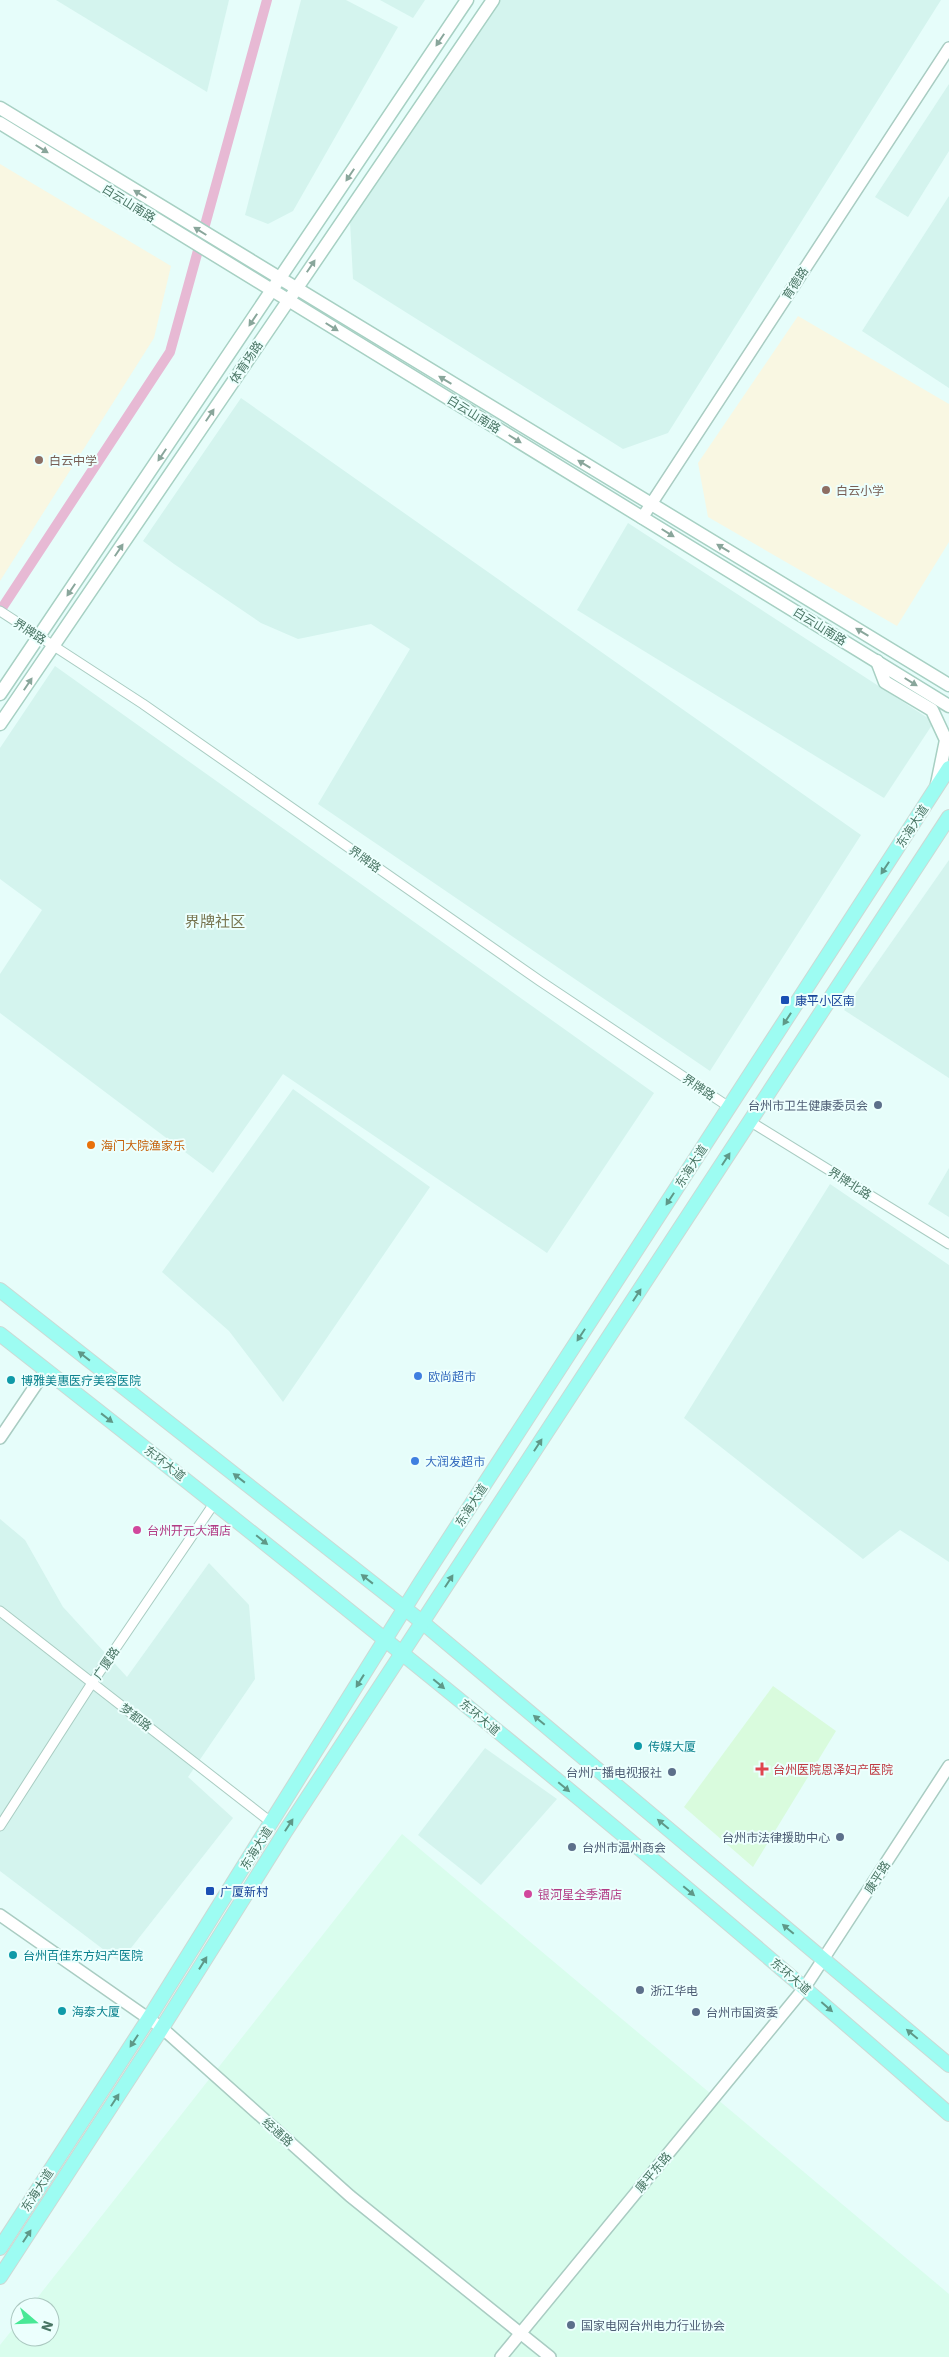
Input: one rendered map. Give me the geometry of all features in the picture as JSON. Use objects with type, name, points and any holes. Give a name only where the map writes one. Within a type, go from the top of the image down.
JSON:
[{"type":"main road","name":"体育场路","points":[[0,694],[468,0]]},
{"type":"main road","name":"体育场路","points":[[0,724],[492,0]]},
{"type":"main road","name":"白云山南路","points":[[0,108],[219,242],[276,285],[288,300],[949,706]]},
{"type":"main road","name":"白云山南路","points":[[0,123],[216,256],[276,285],[295,289],[949,685]]},
{"type":"main road","points":[[877,661],[884,682],[932,710],[946,740],[936,788]]},
{"type":"main road","name":"东海大道","points":[[0,2248],[272,1823],[405,1609],[949,768]]},
{"type":"main road","name":"东海大道","points":[[0,2277],[162,2028],[290,1824],[949,817]]},
{"type":"main road","points":[[0,1290],[422,1622],[949,2065]]},
{"type":"main road","name":"东环大道","points":[[0,1334],[215,1502],[402,1652],[805,1988],[949,2114]]},
{"type":"street","name":"育德路","points":[[642,518],[949,48]]},
{"type":"street","name":"界牌路","points":[[0,612],[144,704],[540,982],[729,1107]]},
{"type":"street","name":"界牌北路","points":[[751,1122],[949,1244]]},
{"type":"street","points":[[0,1438],[46,1370]]},
{"type":"street","name":"广厦路","points":[[0,1826],[92,1683],[215,1502]]},
{"type":"street","name":"梦都路","points":[[0,1611],[272,1823]]},
{"type":"street","name":"康平路","points":[[805,1988],[949,1766]]},
{"type":"street","name":"经通路","points":[[0,1915],[162,2028],[350,2196],[550,2357]]},
{"type":"street","name":"康平东路","points":[[501,2357],[805,1988]]},
{"type":"shaded area","points":[[56,0],[229,0],[207,92]]},
{"type":"shaded area","points":[[301,0],[346,0],[398,27],[293,211],[268,224],[245,215]]},
{"type":"shaded area","points":[[380,0],[425,0],[413,18]]},
{"type":"shaded area","points":[[499,0],[941,0],[668,433],[623,449],[353,279],[350,221]]},
{"type":"shaded area","points":[[949,84],[949,151],[908,217],[875,197]]},
{"type":"shaded area","name":"白云中学","points":[[0,164],[171,266],[154,338],[0,581]]},
{"type":"shaded area","points":[[949,196],[949,388],[862,331]]},
{"type":"shaded area","name":"白云小学","points":[[798,316],[949,404],[949,542],[897,626],[708,517],[698,463]]},
{"type":"shaded area","points":[[241,398],[861,835],[710,1071],[318,804],[410,649],[371,624],[298,639],[261,623],[143,541]]},
{"type":"shaded area","points":[[628,523],[934,722],[884,798],[577,610]]},
{"type":"shaded area","points":[[55,666],[654,1093],[547,1253],[283,1074],[213,1173],[0,1013],[0,974],[42,910],[0,879],[0,748]]},
{"type":"shaded area","points":[[949,860],[949,1078],[844,1010]]},
{"type":"shaded area","points":[[293,1089],[430,1187],[283,1402],[229,1331],[162,1272]]},
{"type":"shaded area","points":[[949,1168],[949,1217],[928,1204]]},
{"type":"shaded area","points":[[830,1184],[949,1265],[949,1562],[900,1530],[863,1559],[684,1418]]},
{"type":"shaded area","points":[[0,1519],[25,1540],[63,1607],[127,1677],[209,1563],[249,1605],[255,1679],[188,1777],[233,1818],[120,1962],[0,1871]]},
{"type":"shaded area","name":"台州医院恩泽妇产医院","points":[[773,1686],[836,1731],[753,1867],[684,1807]]},
{"type":"shaded area","points":[[485,1748],[557,1799],[481,1885],[418,1835]]},
{"type":"shaded area","points":[[402,1834],[949,2294],[949,2357],[0,2357],[0,2345],[10,2332],[10,2347],[60,2347],[60,2297],[38,2297]]},
{"type":"waterway","points":[[0,611],[170,352],[267,0]]},
{"type":"place","name":"白云中学","points":[[39,460]]},
{"type":"place","name":"白云小学","points":[[826,490]]},
{"type":"place","name":"康平小区南","points":[[785,1000]]},
{"type":"place","name":"台州市卫生健康委员会","points":[[878,1105]]},
{"type":"place","name":"海门大院渔家乐","points":[[91,1145]]},
{"type":"place","name":"欧尚超市","points":[[418,1376]]},
{"type":"place","name":"博雅美惠医疗美容医院","points":[[11,1380]]},
{"type":"place","name":"大润发超市","points":[[415,1461]]},
{"type":"place","name":"台州开元大酒店","points":[[137,1530]]},
{"type":"place","name":"传媒大厦","points":[[638,1746]]},
{"type":"place","name":"台州医院恩泽妇产医院","points":[[762,1769]]},
{"type":"place","name":"台州广播电视报社","points":[[672,1772]]},
{"type":"place","name":"台州市法律援助中心","points":[[840,1837]]},
{"type":"place","name":"台州市温州商会","points":[[572,1847]]},
{"type":"place","name":"广厦新村","points":[[210,1891]]},
{"type":"place","name":"银河星全季酒店","points":[[528,1894]]},
{"type":"place","name":"台州百佳东方妇产医院","points":[[13,1955]]},
{"type":"place","name":"浙江华电","points":[[640,1990]]},
{"type":"place","name":"海泰大厦","points":[[62,2011]]},
{"type":"place","name":"台州市国资委","points":[[696,2012]]},
{"type":"place","name":"国家电网台州电力行业协会","points":[[571,2325]]},
{"type":"district","name":"界牌社区","points":[[215,921]]}]
